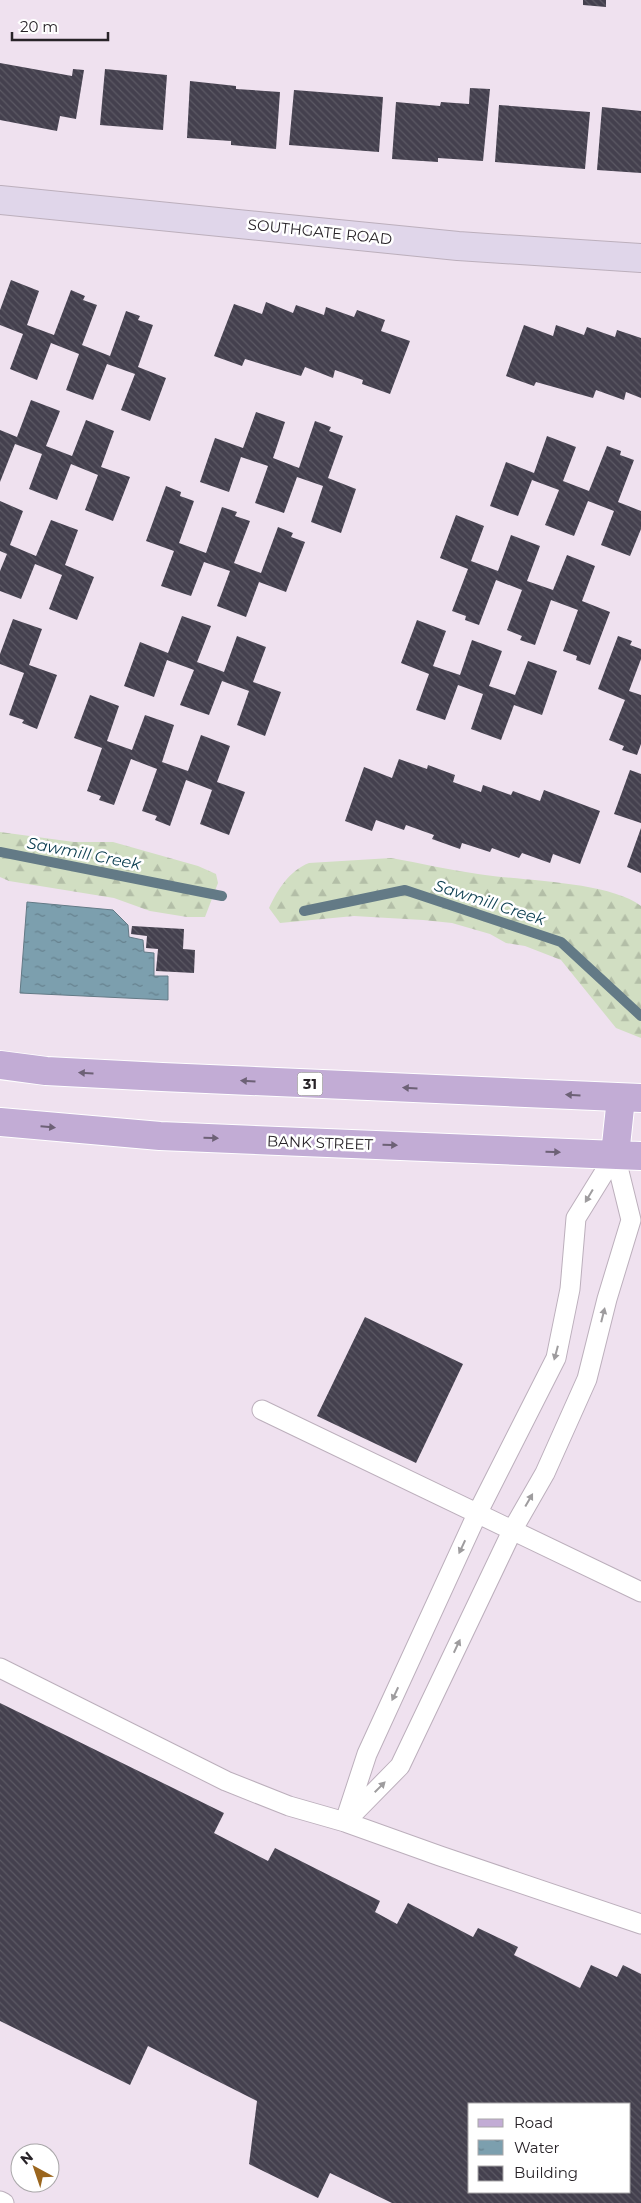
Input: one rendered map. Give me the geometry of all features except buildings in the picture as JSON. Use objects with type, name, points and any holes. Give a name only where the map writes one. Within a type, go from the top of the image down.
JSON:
[{"type":"main road","name":"31","points":[[0,1065],[46,1071],[133,1076],[631,1098]]},
{"type":"main road","points":[[628,1155],[631,1098]]},
{"type":"main road","name":"BANK STREET","points":[[0,1122],[160,1136],[628,1155]]},
{"type":"street","name":"SOUTHGATE ROAD","points":[[0,200],[458,246],[641,258]]},
{"type":"lane","points":[[345,1822],[368,1754],[478,1512],[556,1358],[570,1288],[576,1218],[628,1155]]},
{"type":"lane","points":[[345,1822],[400,1766],[513,1529],[545,1474],[587,1379],[607,1299],[631,1220],[628,1155]]},
{"type":"lane","points":[[262,1410],[478,1512],[641,1592]]},
{"type":"lane","points":[[0,1668],[226,1781],[289,1806],[345,1822],[641,1924]]},
{"type":"lane","points":[[0,2201],[4,2203]]},
{"type":"green space","points":[[0,832],[74,842],[113,842],[198,866],[216,874],[218,883],[205,917],[187,917],[150,911],[114,898],[9,881],[0,877]]},
{"type":"green space","points":[[391,858],[456,871],[563,883],[608,891],[641,906],[641,1038],[616,1028],[561,960],[525,946],[506,943],[490,934],[452,923],[423,920],[354,916],[280,923],[269,908],[285,881],[302,866],[309,863]]},
{"type":"water","points":[[27,902],[113,910],[128,925],[129,937],[143,940],[144,952],[154,953],[154,976],[168,976],[168,1000],[20,993]]},
{"type":"waterway","name":"Sawmill Creek","points":[[0,852],[222,896]]},
{"type":"waterway","name":"Sawmill Creek","points":[[304,911],[405,890],[561,942],[641,1016]]}]
